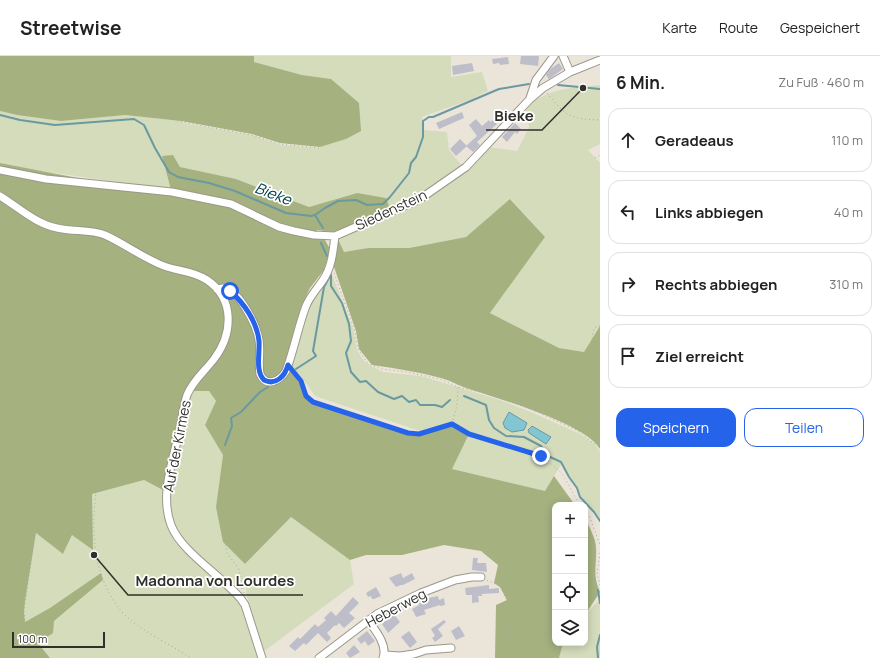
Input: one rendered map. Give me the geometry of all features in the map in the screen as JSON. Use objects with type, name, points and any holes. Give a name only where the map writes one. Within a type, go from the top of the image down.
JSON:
[{"type":"street","points":[[530,99],[536,80],[554,56]]},
{"type":"street","points":[[563,56],[570,72]]},
{"type":"street","name":"Siedenstein","points":[[335,236],[413,202],[449,179],[466,167],[530,99],[543,88],[570,72],[600,60]]},
{"type":"street","points":[[0,170],[53,180],[172,192],[231,204],[286,229],[314,235],[335,236],[331,264],[324,279],[315,290],[307,304],[298,328],[286,371],[279,380],[271,382],[264,380],[260,374],[259,339],[252,319],[246,309],[230,291],[223,288],[217,289],[206,279],[191,273],[172,269],[149,260],[104,235],[84,230],[58,229],[44,224],[0,196]]},
{"type":"street","name":"Auf der Kirmes","points":[[217,289],[227,306],[229,325],[222,348],[197,377],[187,396],[168,484],[168,515],[174,532],[184,546],[241,599],[245,605],[262,658]]},
{"type":"street","name":"Heberweg","points":[[319,658],[377,614],[421,593],[459,579],[481,577]]},
{"type":"street","points":[[368,620],[381,639],[384,656],[400,656],[426,650],[451,648]]},
{"type":"path","points":[[543,88],[559,107],[571,117],[600,120]]},
{"type":"path","points":[[0,108],[25,114],[72,114],[124,108],[144,110],[181,122],[252,135],[279,144],[320,148]]},
{"type":"path","points":[[595,158],[600,155]]},
{"type":"path","points":[[452,424],[457,405],[458,387],[452,358],[439,317],[443,307],[457,297],[458,286],[478,262]]},
{"type":"path","points":[[331,264],[355,331],[358,349],[366,361],[371,365],[382,369],[440,379],[458,387],[484,393],[531,409],[576,430],[600,448]]},
{"type":"path","points":[[457,297],[484,314],[560,351],[600,359]]},
{"type":"path","points":[[0,316],[30,328],[83,337],[127,349],[133,360],[127,395],[121,407],[97,487],[94,531],[96,558],[103,580],[124,614],[137,624],[191,658]]},
{"type":"path","points":[[588,357],[594,349],[592,339],[594,328],[600,326]]},
{"type":"path","points":[[7,428],[8,417],[16,401],[24,392],[28,370],[44,338],[46,330]]},
{"type":"path","points":[[34,437],[88,392],[127,349]]},
{"type":"path","points":[[288,365],[301,381],[306,396],[313,402],[408,433],[419,434],[452,424],[469,434],[541,456],[562,473],[579,502]]},
{"type":"path","points":[[244,593],[239,569],[227,553],[224,533],[225,520],[243,436],[250,417],[258,408],[266,404],[284,401],[303,388]]},
{"type":"path","points":[[0,426],[34,437],[41,443],[46,453],[24,612],[26,631],[34,658]]},
{"type":"path","points":[[588,514],[600,545]]},
{"type":"path","points":[[600,553],[597,573],[600,585]]},
{"type":"path","points":[[481,577],[501,587],[507,601],[510,658]]},
{"type":"path","points":[[0,606],[13,629],[24,658]]},
{"type":"green space","points":[[0,56],[254,56],[254,62],[302,75],[331,79],[359,103],[361,131],[346,139],[320,147],[280,143],[252,134],[181,121],[125,115],[61,121],[17,115],[0,111]]},
{"type":"green space","points":[[254,56],[451,56],[451,77],[482,72],[488,91],[472,99],[422,117],[424,130],[447,132],[449,150],[462,166],[420,196],[390,209],[357,193],[309,207],[236,179],[180,167],[173,155],[162,157],[171,190],[28,169],[0,163],[0,111],[61,121],[125,115],[181,121],[183,123],[252,135],[280,145],[320,148],[346,139],[331,79],[302,75],[254,62]]},
{"type":"green space","points":[[600,85],[600,144],[588,150],[600,163],[600,326],[584,352],[559,348],[490,313],[545,237],[511,199],[466,237],[409,248],[368,248],[344,252],[338,239],[402,212],[422,200],[488,147],[517,151],[529,128],[527,108],[537,99],[560,90]]},
{"type":"green space","points":[[173,155],[180,167],[236,179],[309,207],[357,193],[386,198],[390,209],[332,232],[317,230],[316,238],[325,240],[330,249],[324,270],[310,288],[301,307],[292,338],[287,366],[313,402],[408,433],[419,434],[452,425],[468,436],[452,469],[545,491],[554,476],[573,502],[552,502],[552,646],[562,646],[559,658],[495,658],[496,605],[507,600],[500,587],[494,583],[498,565],[481,551],[444,545],[402,555],[366,555],[350,560],[291,517],[245,564],[223,542],[216,507],[223,455],[205,425],[216,401],[209,391],[185,391],[163,490],[144,480],[92,494],[93,550],[72,535],[63,554],[36,533],[25,601],[25,622],[50,608],[101,573],[103,580],[54,621],[53,633],[38,643],[50,658],[0,658],[0,163],[171,196],[171,190],[162,156]]},
{"type":"green space","points":[[510,199],[545,237],[490,313],[559,348],[584,352],[600,326],[600,449],[591,439],[577,430],[539,412],[466,388],[444,379],[406,370],[372,365],[359,349],[356,331],[333,264],[338,239],[344,252],[368,248],[409,248],[466,237]]},
{"type":"green space","points":[[331,272],[354,331],[357,350],[363,360],[371,366],[383,372],[421,376],[500,400],[580,434],[595,444],[600,452],[600,521],[588,505],[588,502],[585,502],[583,499],[562,463],[545,491],[451,469],[470,433],[451,424],[420,431],[315,396],[291,365],[300,329],[311,302],[324,286]]},
{"type":"green space","points":[[193,391],[209,391],[216,401],[205,425],[223,455],[216,507],[245,564],[291,517],[350,560],[354,584],[263,652],[246,593],[246,580],[242,590],[202,559],[183,540],[171,521],[170,489],[187,407]]},
{"type":"green space","points":[[144,480],[163,490],[164,510],[168,528],[181,547],[240,603],[248,621],[259,658],[50,658],[38,643],[54,621],[103,580],[25,622],[25,601],[36,533],[63,554],[92,494]]},
{"type":"green space","points":[[588,524],[596,544],[595,575],[600,592],[588,610]]},
{"type":"green space","points":[[600,599],[600,658],[559,658],[562,646],[588,646],[588,612]]},
{"type":"water","points":[[509,412],[527,423],[524,430],[512,432],[505,428],[503,423]]},
{"type":"water","points":[[532,426],[551,437],[546,444],[529,433],[528,430]]},
{"type":"building","points":[[521,56],[539,56],[538,66],[520,64]]},
{"type":"building","points":[[508,57],[509,64],[493,64],[492,59]]},
{"type":"building","points":[[472,63],[474,71],[453,75],[452,66]]},
{"type":"building","points":[[559,63],[563,69],[549,79],[546,75],[550,69]]},
{"type":"building","points":[[462,112],[464,118],[439,129],[436,123]]},
{"type":"building","points":[[476,119],[482,126],[489,120],[490,122],[493,120],[497,124],[477,142],[480,145],[473,152],[466,146],[477,136],[469,125]]},
{"type":"building","points":[[515,123],[521,129],[517,134],[515,132],[507,142],[502,137]]},
{"type":"building","points":[[460,139],[467,146],[456,156],[450,149]]},
{"type":"building","points":[[473,558],[478,558],[477,563],[486,563],[487,572],[472,570]]},
{"type":"building","points":[[401,573],[403,578],[412,573],[415,579],[396,587],[389,578]]},
{"type":"building","points":[[489,585],[489,589],[499,588],[499,593],[482,594],[482,596],[478,596],[479,602],[472,603],[472,595],[466,595],[465,588]]},
{"type":"building","points":[[376,587],[381,596],[374,599],[372,599],[371,596],[368,597],[366,593]]},
{"type":"building","points":[[438,596],[439,600],[444,598],[445,605],[424,610],[426,614],[416,617],[412,609],[419,605],[417,601],[422,598]]},
{"type":"building","points":[[353,597],[359,603],[349,613],[355,618],[344,628],[339,623],[336,626],[335,625],[327,633],[331,638],[327,642],[318,633],[306,645],[304,643],[295,651],[289,646],[298,637],[300,639],[315,624],[318,627],[326,620],[324,618],[331,611],[336,616]]},
{"type":"building","points":[[393,613],[400,622],[388,633],[382,624]]},
{"type":"building","points":[[444,620],[446,622],[438,629],[443,636],[435,642],[432,638],[435,636],[431,629]]},
{"type":"building","points":[[459,626],[465,636],[456,640],[451,631]]},
{"type":"building","points":[[367,631],[375,641],[368,646],[365,641],[361,644],[357,639]]},
{"type":"building","points":[[409,631],[417,642],[410,648],[401,637]]},
{"type":"building","points":[[354,645],[360,652],[350,658],[346,653]]},
{"type":"waterway","name":"Bieke","points":[[0,115],[20,120],[55,125],[134,119],[144,125],[169,172],[178,177],[209,183],[235,191],[286,213],[311,216],[338,201],[356,200],[367,205],[383,204],[409,173],[411,163],[416,157],[423,137],[423,121],[429,117],[433,117],[499,89],[529,84]]},
{"type":"waterway","name":"Bieke","points":[[558,85],[600,89]]},
{"type":"waterway","points":[[315,215],[323,228]]},
{"type":"waterway","points":[[321,243],[327,256]]},
{"type":"waterway","points":[[331,275],[331,286],[342,303],[349,324],[351,341],[346,353],[351,372],[360,382],[366,381],[378,392],[394,399],[402,396],[409,402],[416,400],[420,405],[435,405],[442,407],[450,400]]},
{"type":"waterway","points":[[296,369],[316,356],[313,351],[324,287],[330,276]]},
{"type":"waterway","points":[[225,445],[232,426],[231,418],[241,412],[260,392],[268,387]]},
{"type":"waterway","points":[[464,396],[486,405],[489,420],[494,428],[506,436],[524,437],[541,446],[548,456],[561,462],[577,488],[580,497],[600,521]]},
{"type":"waterway","points":[[598,590],[600,603]]},
{"type":"waterway","points":[[598,658],[597,647],[600,635]]},
{"type":"place","name":"Bieke","points":[[583,88]]},
{"type":"place","name":"Madonna von Lourdes","points":[[94,555]]},
{"type":"route","points":[[230,291],[235,295],[252,319],[259,339],[259,370],[262,378],[267,382],[275,382],[279,380],[286,371],[288,365],[301,381],[306,396],[313,402],[367,421],[408,433],[419,434],[452,424],[469,434],[541,456]]}]
